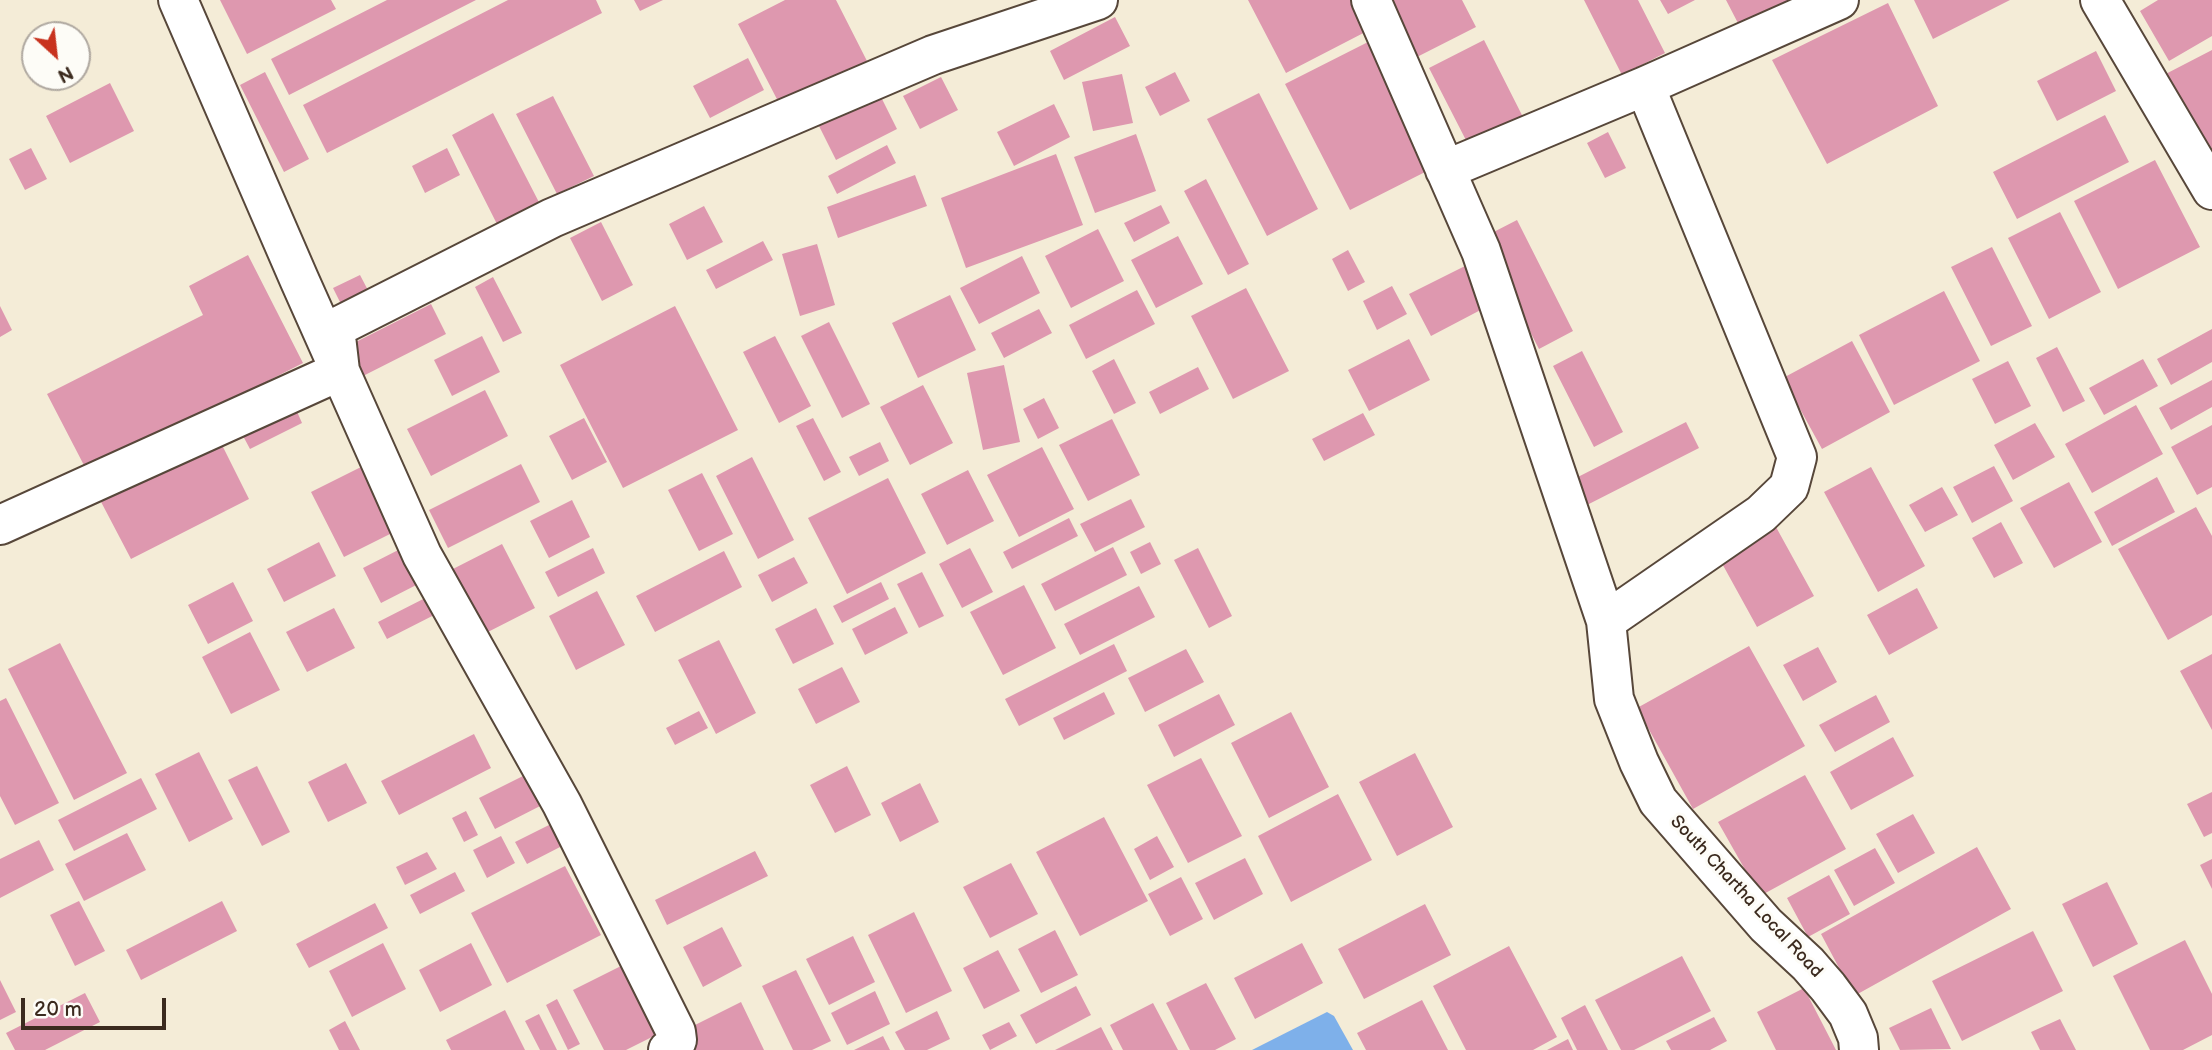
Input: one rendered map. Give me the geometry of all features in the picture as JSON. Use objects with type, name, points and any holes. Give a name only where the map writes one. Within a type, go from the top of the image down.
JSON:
[{"type":"street","points":[[178,0],[422,555],[562,804],[676,1032],[677,1040],[674,1046],[667,1050]]},
{"type":"street","points":[[340,371],[335,328],[552,219],[933,55],[1098,0]]},
{"type":"street","name":"South Chartha Local Road","points":[[1371,0],[1481,251],[1606,621],[1614,699],[1626,735],[1658,801],[1766,925],[1808,964],[1828,987],[1848,1014],[1858,1038],[1859,1050]]},
{"type":"street","points":[[1445,170],[1645,86],[1839,0]]},
{"type":"street","points":[[2100,0],[2212,190]]},
{"type":"street","points":[[1606,621],[1761,514],[1789,487],[1797,457],[1645,86]]},
{"type":"street","points":[[0,525],[340,371]]},
{"type":"water","points":[[1327,1012],[1334,1016],[1353,1050],[1252,1050]]},
{"type":"building","points":[[220,0],[331,0],[336,9],[247,54]]},
{"type":"building","points":[[387,0],[476,0],[289,95],[271,59]]},
{"type":"building","points":[[508,0],[596,0],[602,13],[327,153],[303,105]]},
{"type":"building","points":[[634,0],[663,0],[640,11]]},
{"type":"building","points":[[785,0],[836,0],[867,61],[780,105],[738,24]]},
{"type":"building","points":[[1248,0],[1361,0],[1375,27],[1286,73]]},
{"type":"building","points":[[1383,0],[1462,0],[1476,27],[1413,59]]},
{"type":"building","points":[[1584,0],[1638,0],[1665,53],[1622,75]]},
{"type":"building","points":[[1660,0],[1695,0],[1668,14]]},
{"type":"building","points":[[1726,0],[1793,0],[1740,27]]},
{"type":"building","points":[[1914,0],[2010,0],[1933,39]]},
{"type":"building","points":[[2158,0],[2212,0],[2212,36],[2169,61],[2140,11]]},
{"type":"building","points":[[1888,3],[1938,106],[1827,164],[1772,60]]},
{"type":"building","points":[[1115,17],[1130,46],[1064,80],[1050,51]]},
{"type":"building","points":[[1484,40],[1526,123],[1471,150],[1429,68]]},
{"type":"building","points":[[1368,42],[1433,168],[1350,210],[1285,84]]},
{"type":"building","points":[[2212,50],[2212,166],[2156,79]]},
{"type":"building","points":[[2096,51],[2116,91],[2057,121],[2037,81]]},
{"type":"building","points":[[748,58],[764,90],[710,118],[693,86]]},
{"type":"building","points":[[265,72],[309,159],[284,172],[240,85]]},
{"type":"building","points":[[1175,72],[1190,101],[1160,116],[1145,87]]},
{"type":"building","points":[[1122,74],[1133,123],[1093,131],[1082,82]]},
{"type":"building","points":[[941,77],[958,110],[920,129],[903,96]]},
{"type":"building","points":[[110,83],[134,131],[70,163],[46,116]]},
{"type":"building","points":[[1259,93],[1318,209],[1267,236],[1207,119]]},
{"type":"building","points":[[880,95],[897,129],[836,160],[819,126]]},
{"type":"building","points":[[553,96],[594,176],[557,194],[516,114]]},
{"type":"building","points":[[1054,104],[1070,137],[1014,166],[997,132]]},
{"type":"building","points":[[493,113],[543,210],[501,232],[452,135]]},
{"type":"building","points":[[2105,115],[2129,162],[2017,219],[1993,172]]},
{"type":"building","points":[[1608,132],[1626,168],[1605,178],[1587,143]]},
{"type":"building","points":[[1136,134],[1156,191],[1095,213],[1074,157]]},
{"type":"building","points":[[887,145],[896,163],[837,194],[828,176]]},
{"type":"building","points":[[31,148],[47,179],[25,190],[9,159]]},
{"type":"building","points":[[447,148],[460,175],[425,193],[412,166]]},
{"type":"building","points":[[1056,154],[1083,225],[966,268],[941,198]]},
{"type":"building","points":[[2155,160],[2200,247],[2118,289],[2074,201]]},
{"type":"building","points":[[915,175],[927,206],[838,238],[827,207]]},
{"type":"building","points":[[1206,179],[1249,264],[1228,275],[1184,191]]},
{"type":"building","points":[[1161,205],[1170,223],[1134,242],[1124,223]]},
{"type":"building","points":[[704,206],[723,242],[687,260],[669,224]]},
{"type":"building","points":[[2060,212],[2101,292],[2049,319],[2008,238]]},
{"type":"building","points":[[1517,220],[1573,331],[1539,349],[1482,238]]},
{"type":"building","points":[[601,222],[633,285],[602,301],[570,238]]},
{"type":"building","points":[[1098,229],[1124,281],[1071,308],[1045,256]]},
{"type":"building","points":[[1178,236],[1203,284],[1156,308],[1131,260]]},
{"type":"building","points":[[763,241],[773,260],[716,289],[706,270]]},
{"type":"building","points":[[817,244],[835,305],[800,316],[782,254]]},
{"type":"building","points":[[1992,247],[2032,326],[1991,346],[1951,267]]},
{"type":"building","points":[[1348,250],[1365,282],[1348,291],[1332,259]]},
{"type":"building","points":[[248,255],[303,363],[88,473],[47,394],[203,315],[189,286]]},
{"type":"building","points":[[1022,256],[1040,293],[979,324],[960,288]]},
{"type":"building","points":[[1471,263],[1492,304],[1431,336],[1409,294]]},
{"type":"building","points":[[360,275],[371,296],[344,310],[333,288]]},
{"type":"building","points":[[493,277],[522,333],[503,342],[475,287]]},
{"type":"building","points":[[1392,286],[1407,314],[1377,330],[1363,301]]},
{"type":"building","points":[[1246,288],[1289,371],[1233,399],[1191,316]]},
{"type":"building","points":[[1137,290],[1155,324],[1086,359],[1069,325]]},
{"type":"building","points":[[1944,291],[1980,361],[1894,405],[1859,335]]},
{"type":"building","points":[[950,295],[976,350],[918,378],[892,323]]},
{"type":"building","points":[[431,304],[446,334],[363,376],[348,346]]},
{"type":"building","points":[[0,306],[12,330],[0,337]]},
{"type":"building","points":[[675,306],[738,430],[623,488],[560,365]]},
{"type":"building","points":[[1039,309],[1052,333],[1004,358],[991,333]]},
{"type":"building","points":[[829,322],[870,404],[842,418],[801,336]]},
{"type":"building","points":[[2212,329],[2212,362],[2171,385],[2157,359]]},
{"type":"building","points":[[482,336],[500,372],[452,396],[434,360]]},
{"type":"building","points":[[775,336],[811,406],[779,423],[743,352]]},
{"type":"building","points":[[1409,339],[1430,380],[1369,411],[1348,370]]},
{"type":"building","points":[[1852,341],[1890,412],[1822,449],[1783,378]]},
{"type":"building","points":[[2057,347],[2085,401],[2063,412],[2036,358]]},
{"type":"building","points":[[1582,351],[1623,432],[1594,447],[1553,366]]},
{"type":"building","points":[[1114,359],[1136,403],[1114,414],[1092,371]]},
{"type":"building","points":[[2143,359],[2158,386],[2104,415],[2089,388]]},
{"type":"building","points":[[2008,361],[2031,406],[1995,424],[1972,379]]},
{"type":"building","points":[[1004,365],[1020,442],[983,450],[967,373]]},
{"type":"building","points":[[1198,367],[1209,389],[1160,414],[1149,392]]},
{"type":"building","points":[[2212,380],[2212,407],[2171,430],[2159,408]]},
{"type":"building","points":[[923,385],[953,443],[910,465],[880,407]]},
{"type":"building","points":[[485,390],[508,436],[431,476],[407,429]]},
{"type":"building","points":[[1044,398],[1059,428],[1038,439],[1023,409]]},
{"type":"building","points":[[2136,405],[2163,454],[2092,493],[2065,444]]},
{"type":"building","points":[[295,407],[302,423],[250,449],[242,434]]},
{"type":"building","points":[[1363,413],[1375,435],[1324,461],[1312,439]]},
{"type":"building","points":[[584,418],[607,462],[572,480],[549,436]]},
{"type":"building","points":[[813,418],[841,472],[824,481],[796,426]]},
{"type":"building","points":[[1112,419],[1140,475],[1088,501],[1059,445]]},
{"type":"building","points":[[1686,422],[1699,448],[1585,506],[1572,480]]},
{"type":"building","points":[[2035,423],[2055,457],[2013,480],[1994,445]]},
{"type":"building","points":[[2212,425],[2212,487],[2197,495],[2171,447]]},
{"type":"building","points":[[218,437],[249,499],[131,559],[99,498]]},
{"type":"building","points":[[880,442],[889,461],[859,476],[849,457]]},
{"type":"building","points":[[1042,447],[1074,509],[1019,537],[987,475]]},
{"type":"building","points":[[752,457],[794,540],[758,559],[716,476]]},
{"type":"building","points":[[521,464],[540,502],[448,548],[429,510]]},
{"type":"building","points":[[363,466],[396,531],[344,557],[311,492]]},
{"type":"building","points":[[1994,466],[2013,501],[1972,523],[1953,487]]},
{"type":"building","points":[[1871,467],[1925,566],[1878,592],[1824,492]]},
{"type":"building","points":[[968,470],[994,521],[947,545],[921,494]]},
{"type":"building","points":[[702,473],[733,534],[699,551],[668,490]]},
{"type":"building","points":[[2157,477],[2175,512],[2112,546],[2094,512]]},
{"type":"building","points":[[888,478],[926,553],[847,594],[808,518]]},
{"type":"building","points":[[2069,482],[2102,542],[2054,568],[2020,508]]},
{"type":"building","points":[[1942,487],[1958,515],[1925,532],[1909,505]]},
{"type":"building","points":[[1131,499],[1145,527],[1095,552],[1080,524]]},
{"type":"building","points":[[572,500],[590,537],[549,558],[530,521]]},
{"type":"building","points":[[2196,507],[2212,536],[2212,615],[2168,640],[2118,549]]},
{"type":"building","points":[[1069,518],[1078,536],[1012,569],[1003,552]]},
{"type":"building","points":[[2001,522],[2023,563],[1994,578],[1972,538]]},
{"type":"building","points":[[1776,527],[1814,596],[1757,627],[1719,558]]},
{"type":"building","points":[[319,542],[336,576],[284,602],[267,569]]},
{"type":"building","points":[[1150,542],[1161,564],[1141,574],[1130,552]]},
{"type":"building","points":[[410,544],[428,579],[381,603],[363,568]]},
{"type":"building","points":[[502,544],[535,608],[482,635],[449,571]]},
{"type":"building","points":[[1113,547],[1127,575],[1055,611],[1041,584]]},
{"type":"building","points":[[593,548],[605,573],[558,597],[545,572]]},
{"type":"building","points":[[970,548],[993,592],[962,608],[939,564]]},
{"type":"building","points":[[1198,548],[1232,616],[1209,628],[1174,560]]},
{"type":"building","points":[[724,551],[742,587],[655,632],[636,596]]},
{"type":"building","points":[[794,557],[808,583],[772,602],[758,575]]},
{"type":"building","points":[[922,572],[944,616],[919,628],[897,584]]},
{"type":"building","points":[[233,582],[253,621],[208,644],[188,605]]},
{"type":"building","points":[[881,582],[889,599],[842,623],[833,606]]},
{"type":"building","points":[[1024,585],[1056,648],[1003,675],[970,612]]},
{"type":"building","points":[[1139,586],[1155,617],[1080,655],[1064,624]]},
{"type":"building","points":[[1917,588],[1938,628],[1889,655],[1867,615]]},
{"type":"building","points":[[597,591],[625,645],[576,670],[549,616]]},
{"type":"building","points":[[435,593],[444,610],[387,639],[378,622]]},
{"type":"building","points":[[895,607],[908,633],[865,655],[852,629]]},
{"type":"building","points":[[334,608],[355,648],[307,672],[286,632]]},
{"type":"building","points":[[816,608],[834,644],[793,664],[775,629]]},
{"type":"building","points":[[250,632],[280,690],[231,714],[202,657]]},
{"type":"building","points":[[719,640],[756,713],[716,734],[678,660]]},
{"type":"building","points":[[60,643],[127,773],[74,800],[8,669]]},
{"type":"building","points":[[1114,644],[1127,671],[1019,726],[1005,699]]},
{"type":"building","points":[[1749,646],[1805,746],[1693,809],[1637,708]]},
{"type":"building","points":[[1818,647],[1837,682],[1803,701],[1783,665]]},
{"type":"building","points":[[1186,649],[1204,682],[1145,712],[1128,678]]},
{"type":"building","points":[[2212,654],[2212,730],[2180,671]]},
{"type":"building","points":[[842,667],[860,702],[816,724],[798,689]]},
{"type":"building","points":[[1104,692],[1115,714],[1064,740],[1053,718]]},
{"type":"building","points":[[1219,694],[1235,725],[1174,757],[1158,725]]},
{"type":"building","points":[[1876,695],[1890,722],[1835,752],[1819,725]]},
{"type":"building","points":[[6,698],[59,803],[15,825],[0,796],[0,701]]},
{"type":"building","points":[[699,711],[708,728],[675,745],[666,728]]},
{"type":"building","points":[[1291,712],[1329,787],[1269,818],[1231,743]]},
{"type":"building","points":[[474,734],[491,768],[399,815],[381,781]]},
{"type":"building","points":[[1893,737],[1914,776],[1851,810],[1830,772]]},
{"type":"building","points":[[199,752],[233,819],[189,842],[155,774]]},
{"type":"building","points":[[1415,753],[1453,827],[1397,856],[1359,782]]},
{"type":"building","points":[[1201,758],[1242,836],[1188,863],[1147,785]]},
{"type":"building","points":[[346,763],[367,803],[328,822],[308,782]]},
{"type":"building","points":[[257,766],[290,832],[262,846],[228,780]]},
{"type":"building","points":[[847,766],[871,815],[835,833],[810,785]]},
{"type":"building","points":[[533,771],[548,802],[495,829],[479,798]]},
{"type":"building","points":[[1805,775],[1846,849],[1760,896],[1718,822]]},
{"type":"building","points":[[141,778],[157,809],[74,851],[58,820]]},
{"type":"building","points":[[920,783],[939,822],[900,842],[881,803]]},
{"type":"building","points":[[2212,792],[2212,833],[2204,837],[2187,804]]},
{"type":"building","points":[[1338,794],[1372,860],[1291,902],[1258,836]]},
{"type":"building","points":[[466,811],[478,835],[464,842],[452,818]]},
{"type":"building","points":[[1913,814],[1935,853],[1898,873],[1876,834]]},
{"type":"building","points":[[1104,817],[1148,901],[1080,936],[1036,852]]},
{"type":"building","points":[[551,824],[562,846],[527,864],[515,842]]},
{"type":"building","points":[[127,833],[146,870],[84,901],[65,864]]},
{"type":"building","points":[[501,836],[515,863],[487,878],[473,850]]},
{"type":"building","points":[[1157,836],[1174,867],[1150,880],[1134,849]]},
{"type":"building","points":[[39,840],[54,870],[0,898],[0,859]]},
{"type":"building","points":[[1977,847],[2011,909],[1854,996],[1821,934]]},
{"type":"building","points":[[1875,848],[1895,883],[1854,906],[1834,870]]},
{"type":"building","points":[[755,851],[768,876],[667,925],[655,900]]},
{"type":"building","points":[[427,852],[437,869],[405,885],[396,867]]},
{"type":"building","points":[[1245,858],[1263,894],[1214,920],[1195,883]]},
{"type":"building","points":[[2212,859],[2212,889],[2200,865]]},
{"type":"building","points":[[1011,863],[1038,914],[990,938],[963,887]]},
{"type":"building","points":[[565,866],[601,935],[507,983],[471,913]]},
{"type":"building","points":[[455,872],[465,891],[420,914],[410,895]]},
{"type":"building","points":[[1829,875],[1850,914],[1808,937],[1787,898]]},
{"type":"building","points":[[1181,877],[1203,919],[1170,936],[1148,894]]},
{"type":"building","points":[[2107,882],[2138,944],[2093,967],[2062,904]]},
{"type":"building","points":[[79,901],[105,951],[75,966],[50,915]]},
{"type":"building","points":[[222,901],[237,931],[141,980],[126,950]]},
{"type":"building","points":[[375,903],[388,928],[309,968],[296,944]]},
{"type":"building","points":[[1425,904],[1451,955],[1364,999],[1338,949]]},
{"type":"building","points":[[914,912],[952,991],[906,1013],[868,935]]},
{"type":"building","points":[[722,927],[742,966],[703,987],[683,947]]},
{"type":"building","points":[[1055,930],[1078,975],[1041,993],[1018,949]]},
{"type":"building","points":[[2033,931],[2063,991],[1962,1041],[1932,981]]},
{"type":"building","points":[[853,936],[875,982],[829,1005],[806,959]]},
{"type":"building","points":[[2185,940],[2212,994],[2212,1035],[2183,1050],[2150,1050],[2113,976]]},
{"type":"building","points":[[383,943],[406,989],[352,1017],[329,971]]},
{"type":"building","points":[[471,943],[492,985],[440,1012],[419,970]]},
{"type":"building","points":[[1302,943],[1323,983],[1255,1019],[1234,978]]},
{"type":"building","points":[[1509,946],[1557,1037],[1533,1050],[1466,1050],[1433,986]]},
{"type":"building","points":[[998,950],[1020,991],[984,1009],[963,968]]},
{"type":"building","points":[[1682,956],[1711,1011],[1634,1050],[1621,1050],[1595,1000]]},
{"type":"building","points":[[625,964],[660,1033],[626,1050],[604,1050],[573,990]]},
{"type":"building","points":[[796,970],[831,1041],[812,1050],[793,1050],[762,986]]},
{"type":"building","points":[[0,980],[16,1012],[0,1020]]},
{"type":"building","points":[[1206,983],[1236,1039],[1215,1050],[1190,1050],[1166,1003]]},
{"type":"building","points":[[1076,986],[1091,1015],[1036,1044],[1020,1015]]},
{"type":"building","points":[[1804,988],[1836,1050],[1776,1050],[1757,1012]]},
{"type":"building","points":[[875,991],[890,1024],[847,1045],[831,1013]]},
{"type":"building","points":[[85,993],[100,1022],[45,1050],[15,1050],[6,1033]]},
{"type":"building","points":[[557,999],[580,1044],[568,1050],[546,1005]]},
{"type":"building","points":[[1422,1000],[1448,1050],[1366,1050],[1357,1033]]},
{"type":"building","points":[[741,1002],[764,1050],[690,1050],[681,1032]]},
{"type":"building","points":[[1153,1003],[1178,1050],[1123,1050],[1110,1025]]},
{"type":"building","points":[[1585,1005],[1608,1050],[1577,1050],[1561,1018]]},
{"type":"building","points":[[1931,1008],[1951,1049],[1900,1050],[1889,1028]]},
{"type":"building","points":[[505,1010],[525,1050],[451,1050],[446,1040]]},
{"type":"building","points":[[937,1011],[950,1039],[927,1050],[905,1050],[895,1032]]},
{"type":"building","points":[[539,1014],[557,1050],[540,1050],[525,1021]]},
{"type":"building","points":[[1714,1017],[1727,1041],[1710,1050],[1671,1050],[1666,1041]]},
{"type":"building","points":[[2060,1019],[2076,1050],[2040,1050],[2031,1032]]},
{"type":"building","points":[[345,1021],[360,1050],[339,1050],[329,1030]]},
{"type":"building","points":[[1009,1022],[1017,1036],[990,1050],[982,1035]]},
{"type":"building","points":[[1101,1027],[1113,1050],[1055,1050]]},
{"type":"building","points":[[883,1036],[890,1050],[854,1050]]},
{"type":"building","points":[[1568,1039],[1573,1050],[1547,1050]]}]
